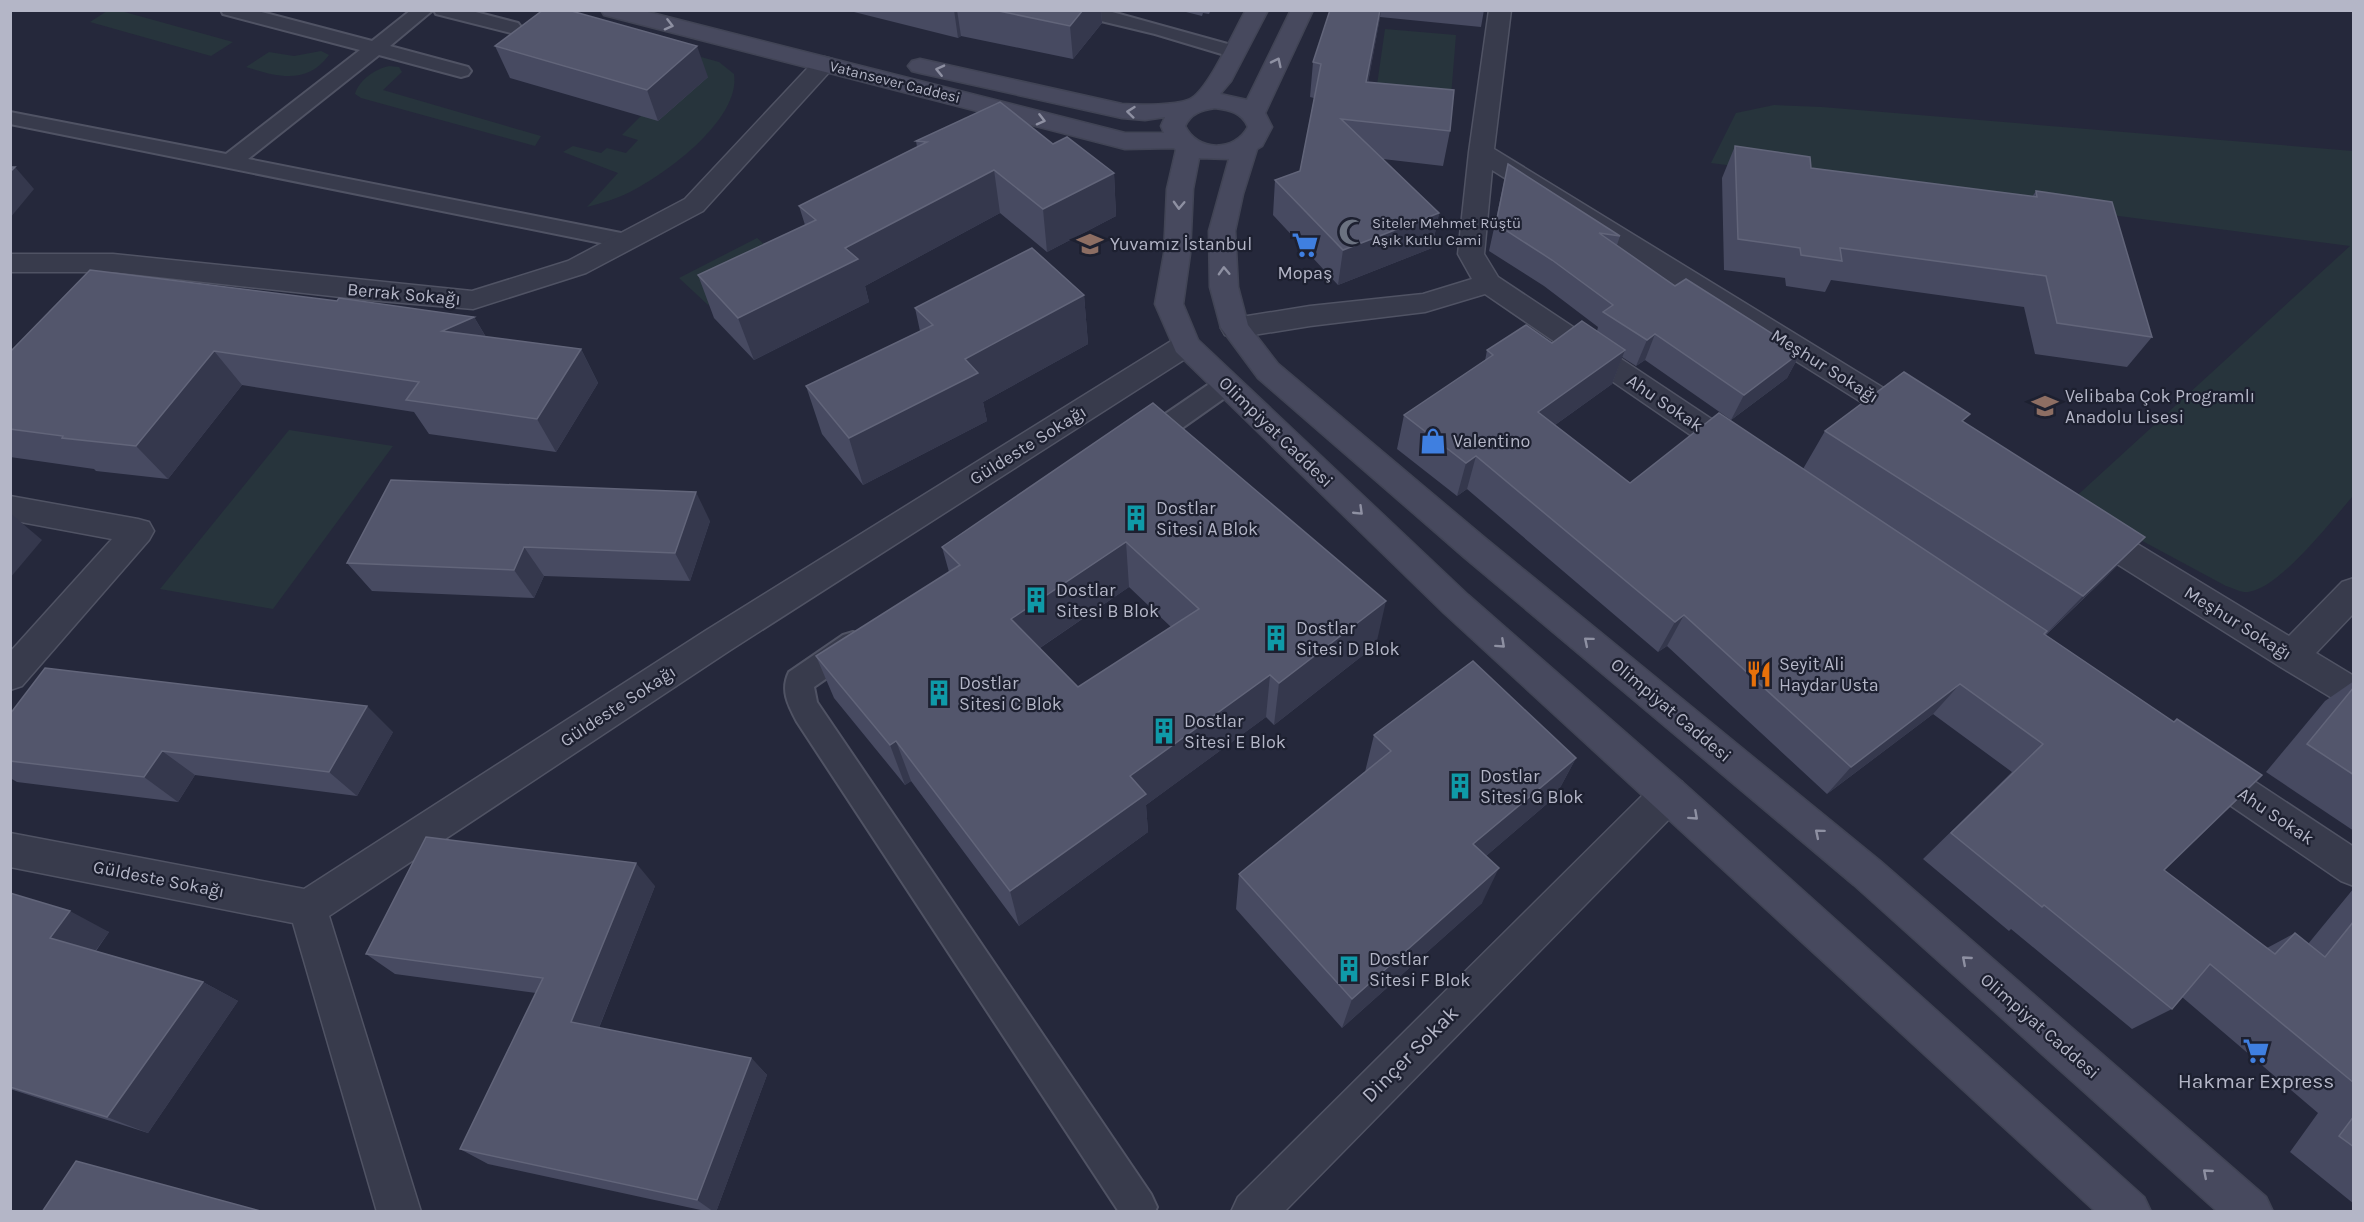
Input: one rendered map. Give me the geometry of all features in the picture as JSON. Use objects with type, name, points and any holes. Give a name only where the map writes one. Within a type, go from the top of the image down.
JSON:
[{"type":"main road","name":"Vatansever Caddesi","points":[[612,10],[832,56],[1122,111],[1145,113],[1195,104]]},
{"type":"main road","name":"Vatansever Caddesi","points":[[695,10],[832,56],[1125,141],[1184,144]]},
{"type":"main road","points":[[1195,104],[1230,102],[1243,106],[1258,120],[1258,134],[1245,147],[1217,153],[1184,144],[1173,126],[1180,112],[1195,104],[1219,81],[1257,10]]},
{"type":"main road","points":[[1253,113],[1302,10]]},
{"type":"main road","name":"Olimpiyat Caddesi","points":[[1184,144],[1177,254],[1169,304],[1186,345],[1456,604],[1669,794],[2129,1212]]},
{"type":"main road","name":"Olimpiyat Caddesi","points":[[1245,147],[1230,194],[1222,231],[1224,287],[1235,328],[1268,371],[1475,548],[1867,873],[2251,1212]]},
{"type":"main road","points":[[1186,345],[1235,328]]},
{"type":"street","points":[[1235,328],[1310,316],[1425,303],[1488,283],[1471,254],[1481,152],[1500,10]]},
{"type":"street","name":"Berrak Sokağı","points":[[10,263],[113,263],[473,300],[577,267],[694,206],[832,56]]},
{"type":"street","name":"Meşhur Sokağı","points":[[1481,152],[1936,435]]},
{"type":"street","name":"Ahu Sokak","points":[[1488,283],[1763,470]]},
{"type":"street","name":"Güldeste Sokağı","points":[[10,850],[308,908],[717,641],[1186,345]]},
{"type":"street","points":[[10,508],[138,531],[10,676]]},
{"type":"street","name":"Meşhur Sokağı","points":[[2068,517],[2354,694]]},
{"type":"street","points":[[2291,656],[2354,591]]},
{"type":"street","name":"Ahu Sokak","points":[[2186,756],[2354,868]]},
{"type":"street","name":"Dinçer Sokak","points":[[1252,1212],[1669,794]]},
{"type":"street","points":[[308,908],[399,1212]]},
{"type":"lane","points":[[230,10],[461,71]]},
{"type":"lane","points":[[230,162],[424,10]]},
{"type":"lane","points":[[443,10],[511,27]]},
{"type":"lane","points":[[1079,10],[1161,30],[1235,52]]},
{"type":"lane","points":[[10,118],[626,241]]},
{"type":"lane","points":[[1120,459],[1227,384]]},
{"type":"lane","points":[[877,627],[799,681],[798,692],[801,702],[1138,1207]]},
{"type":"shaded area","points":[[107,11],[121,11],[233,42],[211,56],[90,22]]},
{"type":"shaded area","points":[[555,16],[719,62],[734,74],[733,91],[726,109],[714,126],[681,159],[645,184],[609,201],[587,207],[618,173],[563,152],[573,146],[601,153],[607,148],[626,153],[638,140],[622,135],[689,68]]},
{"type":"shaded area","points":[[1385,29],[1456,35],[1449,121],[1373,113]]},
{"type":"shaded area","points":[[321,51],[329,55],[320,65],[301,75],[279,75],[246,67],[269,52],[294,56]]},
{"type":"shaded area","points":[[389,66],[399,67],[402,72],[383,90],[541,136],[535,146],[361,98],[355,94],[360,84],[368,76]]},
{"type":"shaded area","points":[[1774,105],[1822,107],[2353,151],[2353,496],[2289,567],[2261,588],[2248,592],[2226,586],[2070,502],[2350,246],[1711,163],[1736,113]]},
{"type":"shaded area","points":[[757,238],[786,263],[708,305],[679,278]]},
{"type":"shaded area","points":[[289,430],[393,446],[273,609],[160,589]]},
{"type":"building","points":[[543,10],[568,10],[697,46],[647,90],[495,46]]},
{"type":"building","points":[[994,10],[1083,10],[1070,26]]},
{"type":"building","points":[[1330,10],[1380,10],[1366,82],[1454,90],[1450,131],[1341,119],[1439,213],[1343,250],[1275,180],[1300,171],[1321,64],[1313,62]]},
{"type":"building","points":[[1000,102],[1053,144],[1067,137],[1114,173],[1043,209],[994,170],[845,248],[858,259],[738,318],[698,275],[816,220],[799,206],[927,142],[916,141]]},
{"type":"building","points":[[1735,146],[1810,157],[1811,168],[2037,197],[2036,191],[2112,202],[2152,337],[2057,323],[2046,276],[1840,248],[1842,261],[1801,255],[1800,248],[1738,239]]},
{"type":"building","points":[[1508,164],[1620,236],[1599,233],[1675,286],[1686,279],[1801,352],[1744,395],[1655,334],[1647,340],[1603,312],[1613,305],[1552,260],[1496,224]]},
{"type":"building","points":[[1032,248],[1084,295],[965,359],[978,373],[849,438],[806,386],[933,325],[915,308]]},
{"type":"building","points":[[90,270],[337,301],[339,298],[474,317],[442,331],[581,349],[537,419],[406,400],[419,382],[214,351],[136,446],[62,438],[63,436],[10,429],[10,352]]},
{"type":"building","points":[[1582,321],[1625,350],[1538,412],[1630,483],[1719,413],[2047,631],[2044,634],[2174,722],[2177,719],[2262,775],[2164,870],[2275,954],[2295,933],[2325,957],[2354,921],[2354,1083],[2210,964],[2172,1009],[1951,833],[2043,744],[1960,684],[1851,767],[1684,615],[1675,622],[1476,456],[1466,463],[1404,415],[1493,355],[1487,350],[1526,325],[1552,343]]},
{"type":"building","points":[[1904,372],[1970,414],[1962,421],[2145,537],[2083,596],[1825,431]]},
{"type":"building","points":[[1153,403],[1386,601],[1279,683],[1270,675],[1130,776],[1146,794],[1010,891],[896,741],[890,745],[816,656],[960,565],[942,547]],"holes":[[[1126,542],[1199,609],[1078,687],[1011,619]]]},
{"type":"building","points":[[391,480],[696,492],[675,553],[524,547],[514,570],[347,563]]},
{"type":"building","points":[[1473,661],[1576,758],[1473,844],[1499,868],[1352,999],[1239,874],[1391,751],[1374,735]]},
{"type":"building","points":[[45,668],[367,706],[329,772],[162,751],[144,777],[10,761],[10,714]]},
{"type":"building","points":[[2354,687],[2354,775],[2307,744]]},
{"type":"building","points":[[426,837],[636,863],[571,1022],[751,1058],[697,1200],[460,1149],[543,978],[366,954]]},
{"type":"building","points":[[10,893],[70,911],[50,938],[203,982],[107,1117],[10,1087]]},
{"type":"building","points":[[2354,1116],[2354,1147],[2339,1136]]},
{"type":"building","points":[[76,1161],[264,1212],[42,1212]]},
{"type":"place","name":"Siteler Mehmet Rüştü Aşık Kutlu Cami","points":[[1352,232]]},
{"type":"place","name":"Yuvamız İstanbul","points":[[1090,244]]},
{"type":"place","name":"Mopaş","points":[[1305,245]]},
{"type":"place","name":"Velibaba Çok Programlı Anadolu Lisesi","points":[[2045,406]]},
{"type":"place","name":"Valentino","points":[[1433,441]]},
{"type":"place","name":"Dostlar Sitesi A Blok","points":[[1136,518]]},
{"type":"place","name":"Dostlar Sitesi B Blok","points":[[1036,600]]},
{"type":"place","name":"Dostlar Sitesi D Blok","points":[[1276,638]]},
{"type":"place","name":"Seyit Ali Haydar Usta","points":[[1759,674]]},
{"type":"place","name":"Dostlar Sitesi C Blok","points":[[939,693]]},
{"type":"place","name":"Dostlar Sitesi E Blok","points":[[1164,731]]},
{"type":"place","name":"Dostlar Sitesi G Blok","points":[[1460,786]]},
{"type":"place","name":"Dostlar Sitesi F Blok","points":[[1349,969]]},
{"type":"place","name":"Hakmar Express","points":[[2256,1051]]}]
